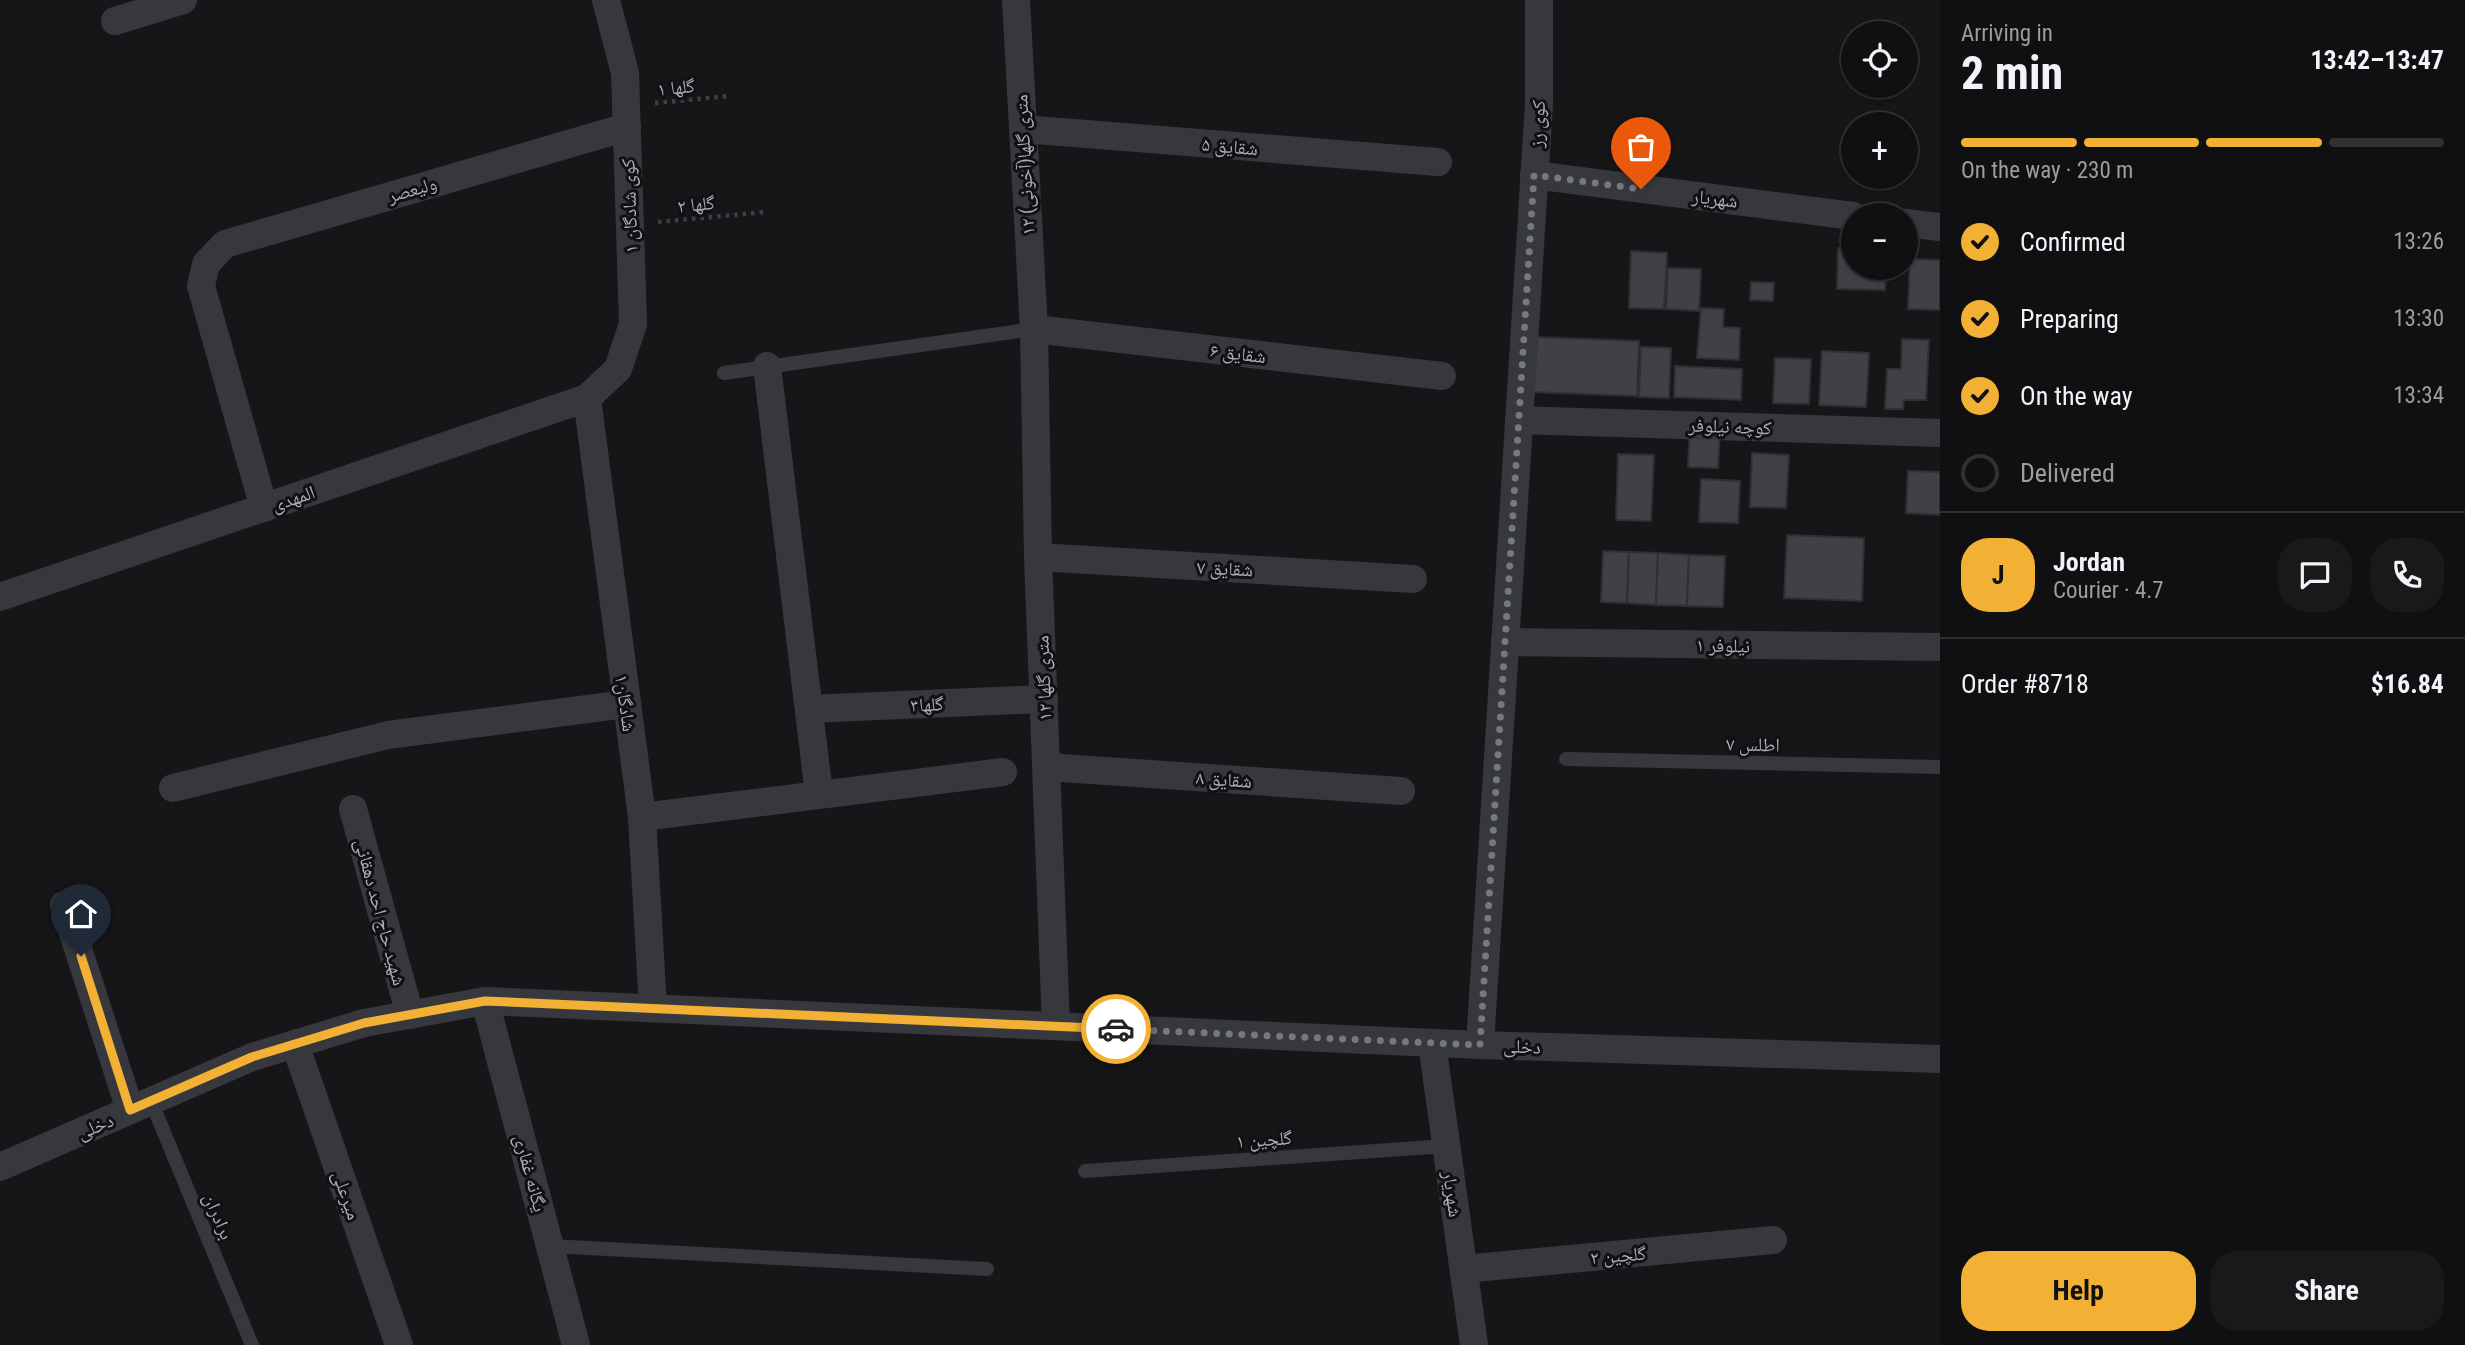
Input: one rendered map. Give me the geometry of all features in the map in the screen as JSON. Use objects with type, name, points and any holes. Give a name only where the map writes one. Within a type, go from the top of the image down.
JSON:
[{"type":"street","points":[[115,21],[183,0]]},
{"type":"street","name":"کوی شادگان ۱","points":[[587,398],[618,369],[633,324],[625,73],[606,0]]},
{"type":"street","name":"۱۲ متری گلها(آخونی)","points":[[1017,0],[1034,329]]},
{"type":"street","name":"کوی رز","points":[[1480,1045],[1539,103],[1539,0]]},
{"type":"street","name":"ولیعصر","points":[[264,508],[201,286],[206,264],[225,244],[627,116]]},
{"type":"street","name":"شقایق ۵","points":[[1023,129],[1438,162]]},
{"type":"street","name":"شهریار","points":[[1534,175],[1841,214]]},
{"type":"street","points":[[1918,225],[1940,228]]},
{"type":"street","name":"شقایق ۶","points":[[1034,329],[1442,376]]},
{"type":"street","name":"۱۲ متری گلها","points":[[1034,329],[1038,557],[1056,1026]]},
{"type":"street","points":[[767,366],[819,794]]},
{"type":"street","name":"المهدی","points":[[0,597],[587,398]]},
{"type":"street","name":"شادگان۱","points":[[587,398],[642,817],[653,1009]]},
{"type":"street","name":"کوچه نیلوفر","points":[[1519,420],[1940,433]]},
{"type":"street","name":"شقایق ۷","points":[[1038,557],[1413,579]]},
{"type":"street","name":"نیلوفر ۱","points":[[1505,642],[1940,647]]},
{"type":"street","name":"گلها۳","points":[[809,709],[1044,699]]},
{"type":"street","points":[[173,788],[388,734],[626,704]]},
{"type":"street","name":"شقایق ۸","points":[[1047,767],[1401,790]]},
{"type":"street","points":[[642,817],[1003,772]]},
{"type":"street","name":"شهید حاج احد دهقانی","points":[[353,809],[410,1015]]},
{"type":"street","points":[[64,905],[141,1106]]},
{"type":"street","name":"دخلی","points":[[0,1167],[252,1057],[364,1023],[485,1001],[1480,1045],[1940,1059]]},
{"type":"street","name":"یگانه غفاری","points":[[485,1001],[576,1345]]},
{"type":"street","name":"شهریار","points":[[1432,1043],[1474,1345]]},
{"type":"street","name":"میرعلی","points":[[295,1044],[399,1345]]},
{"type":"street","name":"گلچین ۲","points":[[1464,1269],[1773,1240]]},
{"type":"lane","points":[[724,373],[1034,329]]},
{"type":"lane","name":"اطلس ۷","points":[[1566,759],[1940,767]]},
{"type":"lane","name":"برادران","points":[[141,1106],[252,1345]]},
{"type":"lane","name":"گلچین ۱","points":[[1085,1171],[1447,1146]]},
{"type":"lane","points":[[550,1246],[987,1269]]},
{"type":"path","name":"گلها ۱","points":[[627,116],[729,96]]},
{"type":"path","name":"گلها ۲","points":[[630,225],[765,212]]},
{"type":"building","points":[[1838,248],[1841,248],[1841,280],[1885,280],[1885,290],[1837,289]]},
{"type":"building","points":[[1631,251],[1667,253],[1664,309],[1629,308]]},
{"type":"building","points":[[1918,259],[1940,260],[1940,310],[1908,309],[1909,280],[1918,280]]},
{"type":"building","points":[[1668,268],[1701,269],[1699,311],[1666,309]]},
{"type":"building","points":[[1751,282],[1774,283],[1773,301],[1750,300]]},
{"type":"building","points":[[1701,308],[1724,309],[1723,327],[1740,328],[1739,360],[1697,358]]},
{"type":"building","points":[[1534,337],[1639,341],[1637,396],[1531,392]]},
{"type":"building","points":[[1902,339],[1929,340],[1926,400],[1904,400],[1903,409],[1885,409],[1887,369],[1901,369]]},
{"type":"building","points":[[1641,347],[1671,348],[1669,398],[1639,397]]},
{"type":"building","points":[[1822,351],[1869,353],[1866,407],[1819,405]]},
{"type":"building","points":[[1775,358],[1811,359],[1809,404],[1773,403]]},
{"type":"building","points":[[1675,366],[1742,369],[1741,400],[1674,397]]},
{"type":"building","points":[[1690,429],[1720,430],[1718,468],[1688,467]]},
{"type":"building","points":[[1752,453],[1789,455],[1786,508],[1750,507]]},
{"type":"building","points":[[1618,454],[1654,455],[1651,521],[1616,520]]},
{"type":"building","points":[[1908,471],[1940,472],[1940,515],[1906,513]]},
{"type":"building","points":[[1701,479],[1740,481],[1738,523],[1699,522]]},
{"type":"building","points":[[1787,535],[1864,538],[1862,601],[1784,598]]},
{"type":"building","points":[[1603,551],[1629,552],[1627,603],[1601,602]]},
{"type":"building","points":[[1629,552],[1658,553],[1656,605],[1627,603]]},
{"type":"building","points":[[1658,553],[1689,555],[1687,606],[1656,605]]},
{"type":"building","points":[[1689,555],[1725,556],[1723,607],[1687,606]]},
{"type":"way so far","points":[[1116,1029],[1480,1045],[1534,175],[1641,189]]},
{"type":"route","points":[[81,956],[130,1110],[252,1057],[364,1023],[485,1001],[1116,1029]]}]
